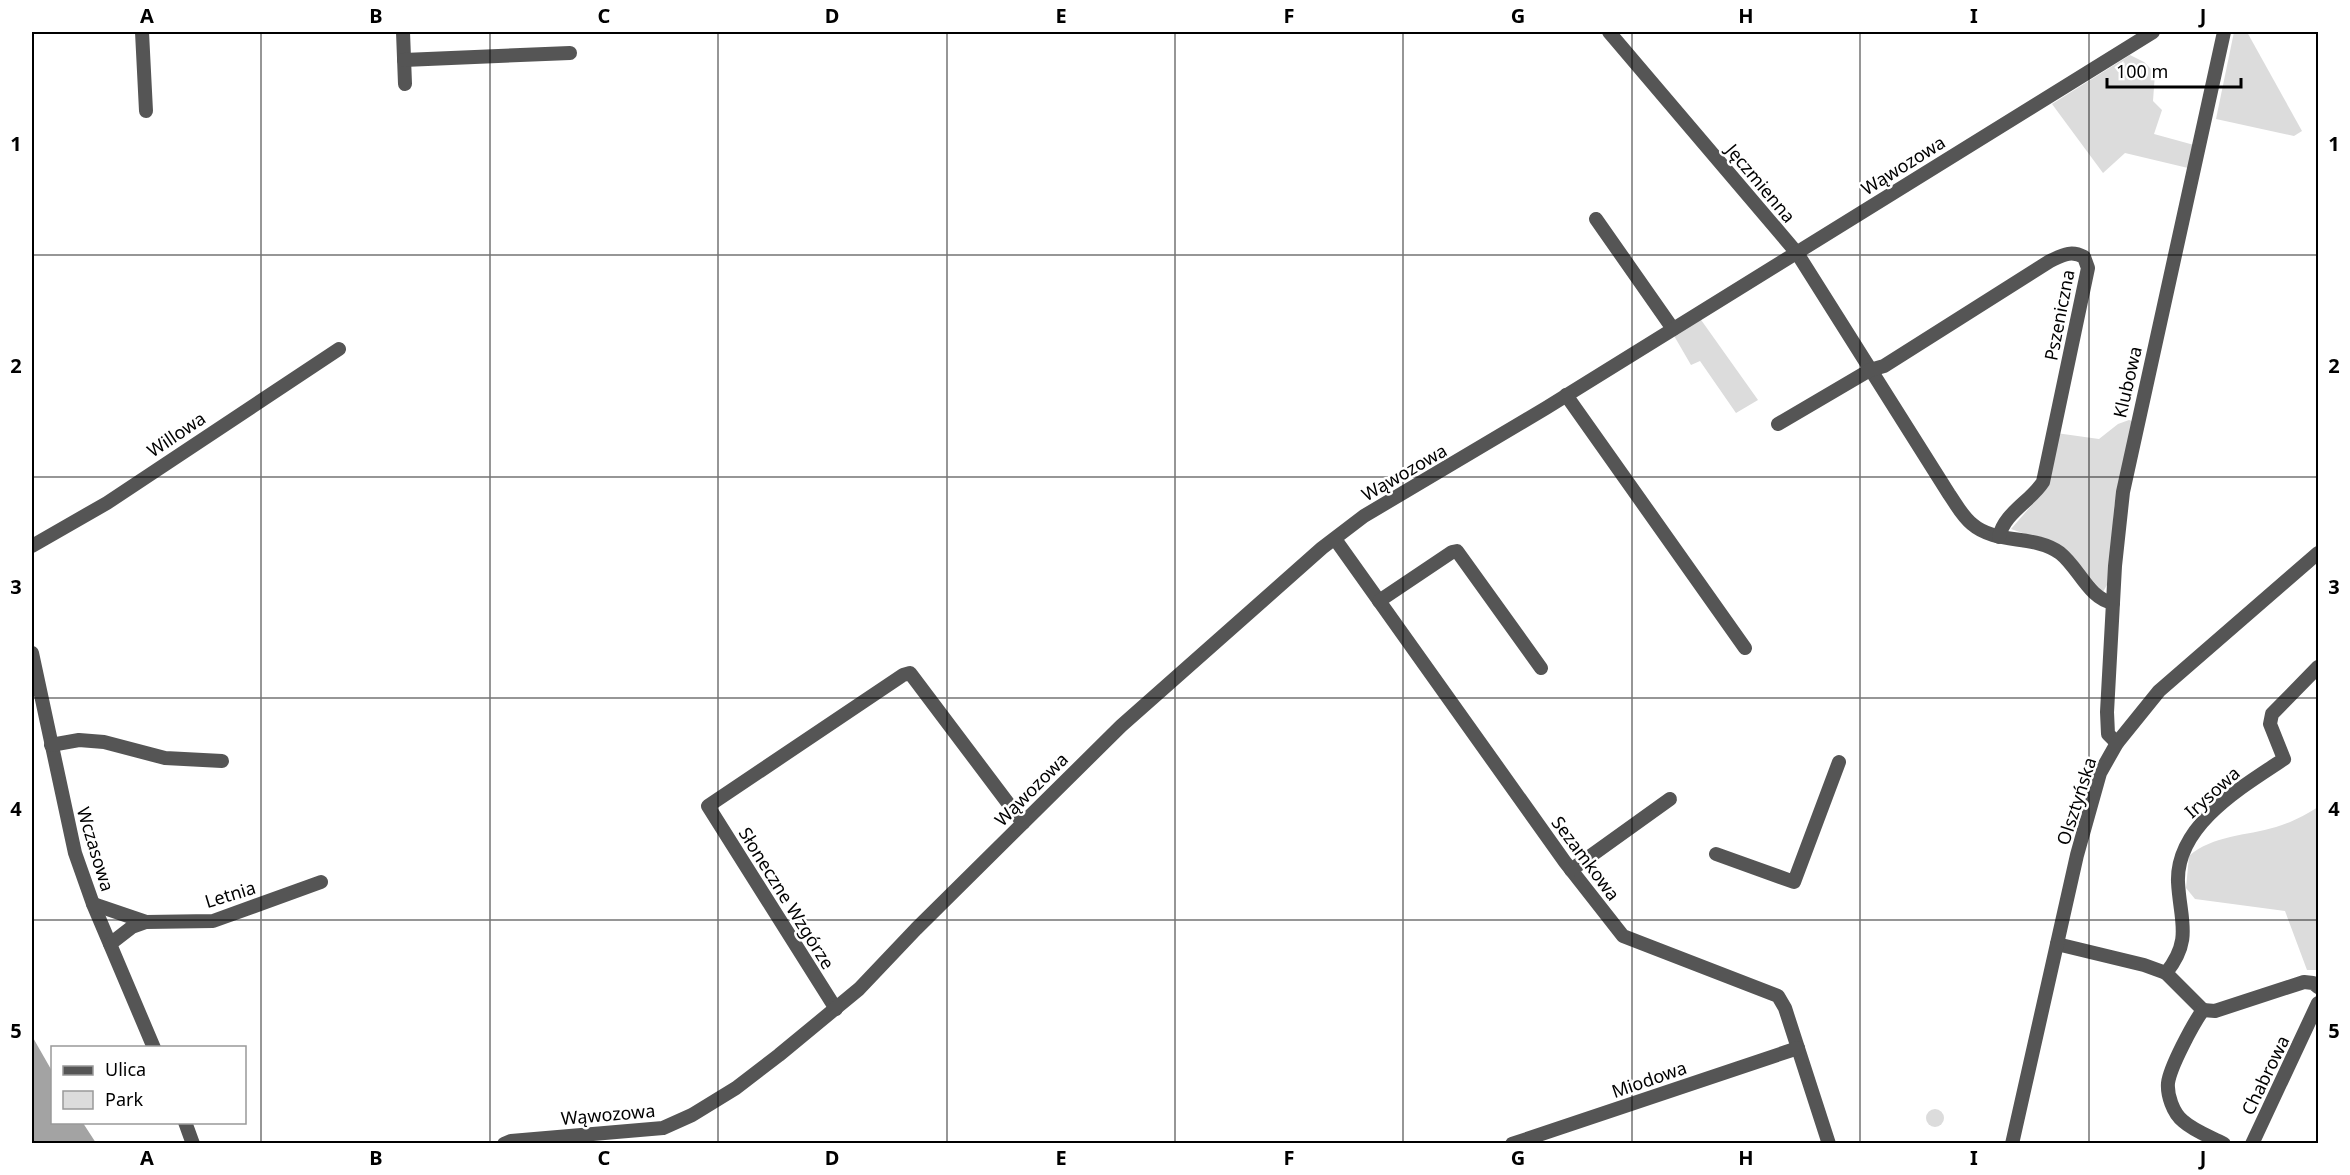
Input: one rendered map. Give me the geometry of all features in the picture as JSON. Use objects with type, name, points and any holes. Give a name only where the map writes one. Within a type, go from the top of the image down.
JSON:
[{"type":"street","points":[[142,32],[146,111]]},
{"type":"street","points":[[403,32],[405,84]]},
{"type":"street","name":"Jęczmienna","points":[[1609,32],[1797,253],[1970,523],[1982,531],[1999,537],[2042,544],[2059,552],[2078,570],[2095,595],[2103,601],[2113,603]]},
{"type":"street","name":"Wąwozowa","points":[[504,1143],[511,1140],[663,1128],[692,1115],[736,1088],[859,989],[1121,726],[1364,516],[1566,395],[2152,32]]},
{"type":"street","name":"Klubowa","points":[[2117,743],[2108,734],[2107,726],[2113,603],[2123,492],[2224,32]]},
{"type":"street","points":[[404,60],[570,53]]},
{"type":"street","points":[[1596,219],[1673,329]]},
{"type":"street","name":"Pszeniczna","points":[[1870,370],[1884,366],[2050,261],[2067,253],[2077,253],[2084,257],[2088,268],[2043,482],[2036,492],[2001,526],[1999,537]]},
{"type":"street","name":"Willowa","points":[[32,546],[107,504],[339,349]]},
{"type":"street","points":[[1778,424],[1870,370]]},
{"type":"street","points":[[1566,395],[1745,648]]},
{"type":"street","name":"Sezamkowa","points":[[1335,539],[1571,870],[1623,936],[1778,996],[1785,1008],[1829,1143]]},
{"type":"street","points":[[1379,601],[1456,551],[1541,668]]},
{"type":"street","name":"Olsztyńska","points":[[2012,1143],[2087,816],[2100,773],[2117,743],[2159,691],[2319,553]]},
{"type":"street","name":"Wczasowa","points":[[32,653],[73,844],[93,904],[154,1046]]},
{"type":"street","name":"Irysowa","points":[[2166,973],[2178,954],[2185,931],[2178,882],[2180,861],[2190,836],[2222,803],[2284,759],[2270,724],[2272,714],[2319,667]]},
{"type":"street","name":"Słoneczne Wzgórze","points":[[836,1009],[708,806],[903,675],[910,673],[1023,823]]},
{"type":"street","points":[[51,746],[79,740],[123,746],[165,758],[222,761]]},
{"type":"street","points":[[1716,854],[1794,882],[1839,762]]},
{"type":"street","points":[[1571,870],[1670,799]]},
{"type":"street","name":"Letnia","points":[[110,944],[132,927],[146,922],[213,921],[321,882]]},
{"type":"street","name":"Letnia","points":[[93,904],[146,922]]},
{"type":"street","points":[[2057,944],[2144,965],[2166,973],[2202,1010],[2215,1011],[2304,982],[2313,983],[2319,987]]},
{"type":"street","name":"Chabrowa","points":[[2252,1143],[2314,1025],[2319,1003]]},
{"type":"street","points":[[2202,1010],[2168,1081],[2168,1093],[2177,1115],[2184,1123],[2224,1143]]},
{"type":"street","name":"Miodowa","points":[[1512,1143],[1798,1048]]},
{"type":"street","points":[[186,1124],[193,1143]]},
{"type":"green space","points":[[2234,32],[2247,32],[2302,131],[2294,136],[2216,119]]},
{"type":"green space","points":[[2130,55],[2144,62],[2155,73],[2153,101],[2162,110],[2154,134],[2194,145],[2188,168],[2125,153],[2103,173],[2052,104]]},
{"type":"green space","points":[[1699,317],[1758,400],[1736,413],[1700,361],[1691,365],[1673,334]]},
{"type":"green space","points":[[2132,421],[2114,507],[2110,583],[2103,592],[2062,547],[2011,529],[2044,491],[2056,433],[2099,439],[2118,424]]},
{"type":"green space","points":[[2318,807],[2318,970],[2307,970],[2285,911],[2195,899],[2186,888],[2189,856],[2198,849],[2219,840],[2281,825],[2298,819]]},
{"type":"green space","points":[[1935,1109],[1941,1112],[1944,1118],[1941,1124],[1935,1127],[1929,1124],[1926,1118],[1929,1112]]},
{"type":"shaded area","points":[[32,1036],[51,1069],[51,1124],[84,1124],[96,1143],[32,1143]]}]
